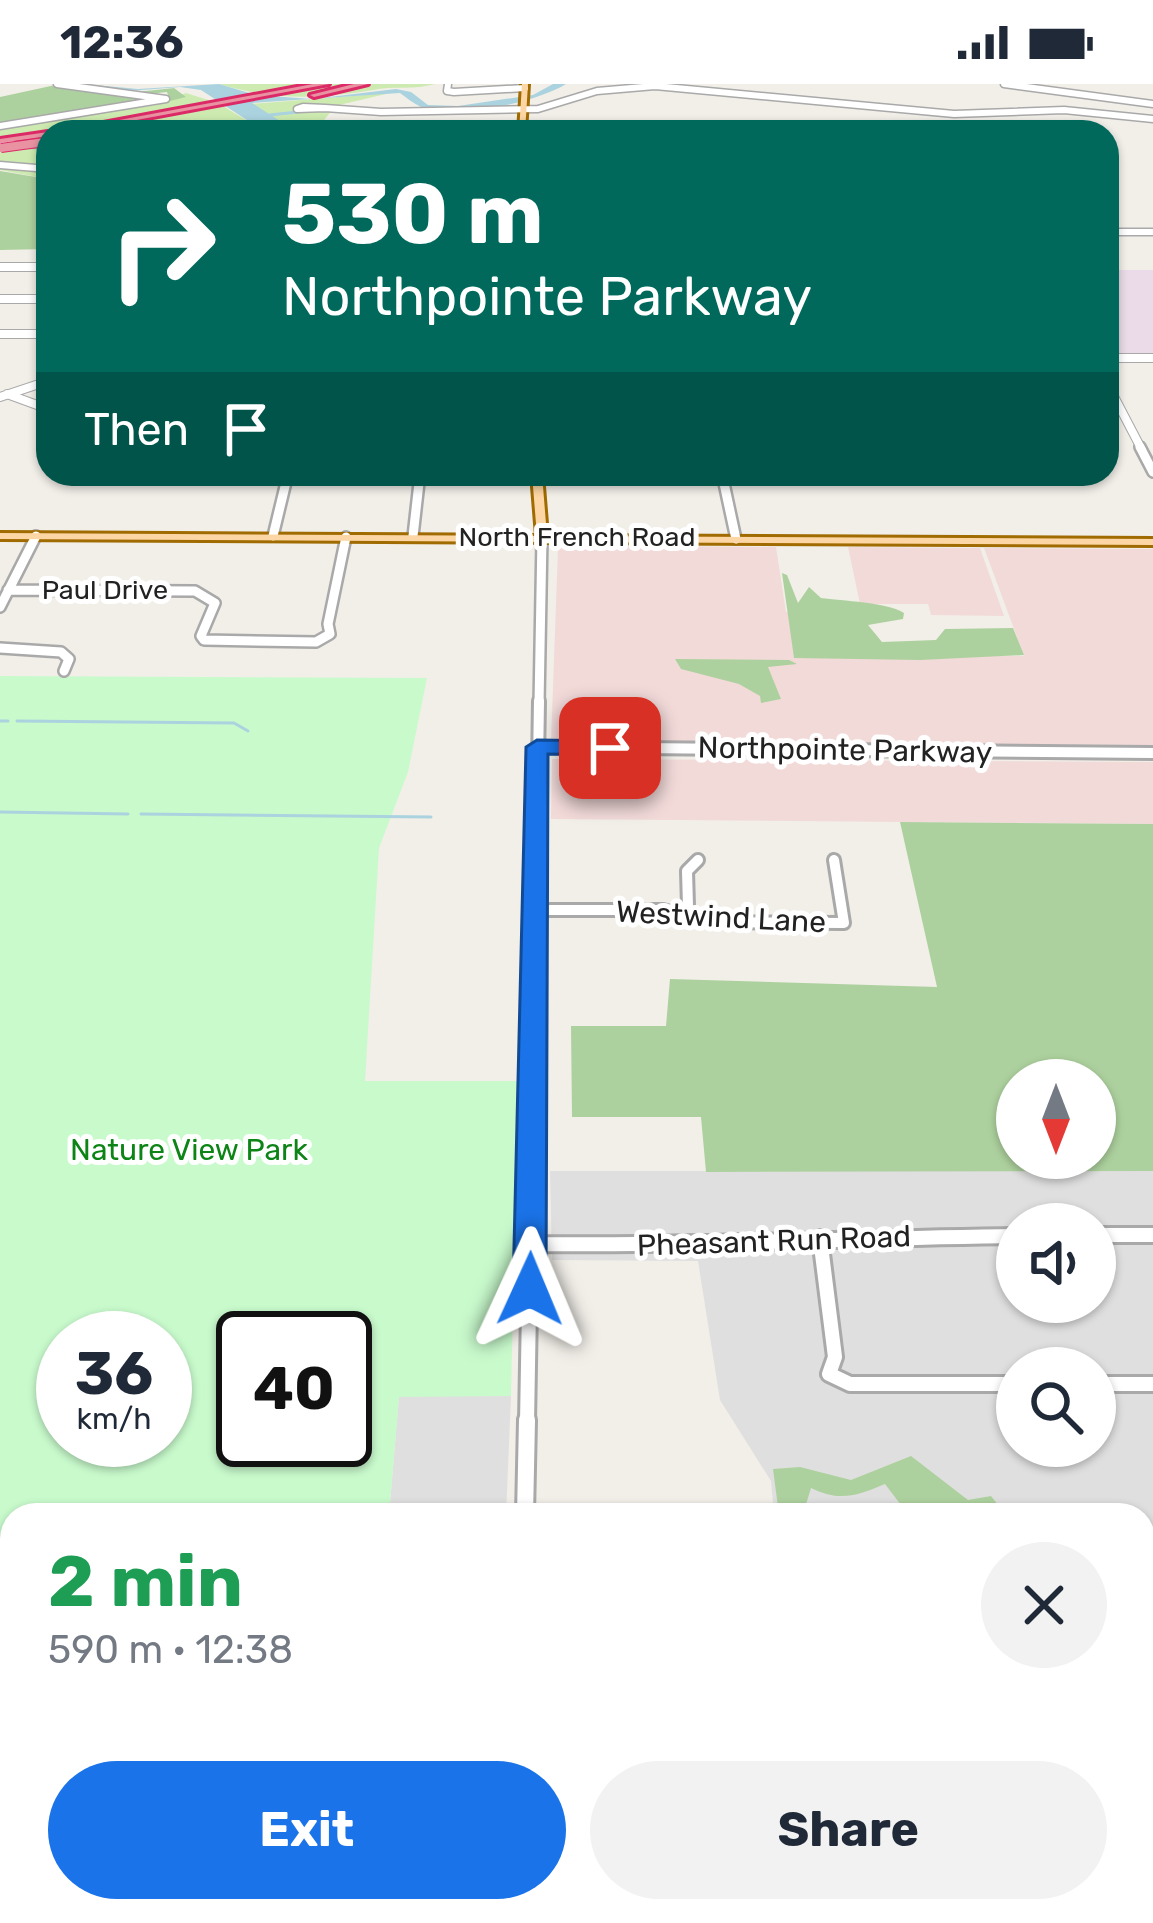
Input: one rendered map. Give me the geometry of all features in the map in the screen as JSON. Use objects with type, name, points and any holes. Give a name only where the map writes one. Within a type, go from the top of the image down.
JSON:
[{"type":"highway","points":[[146,120],[218,110],[295,90],[364,84]]},
{"type":"highway","points":[[168,120],[322,87]]},
{"type":"highway","points":[[0,145],[36,142]]},
{"type":"main road","points":[[538,486],[542,537]]},
{"type":"main road","name":"North French Road","points":[[0,536],[1153,542]]},
{"type":"street","points":[[38,120],[166,100],[57,84]]},
{"type":"street","points":[[448,84],[447,91],[524,95],[545,108],[597,91],[655,86],[962,114],[1057,110],[1153,119]]},
{"type":"street","points":[[1004,84],[1153,104]]},
{"type":"street","points":[[325,108],[381,112],[524,95]]},
{"type":"street","points":[[0,126],[36,120]]},
{"type":"street","points":[[0,164],[36,168]]},
{"type":"street","points":[[1119,232],[1153,232]]},
{"type":"street","points":[[0,267],[36,267]]},
{"type":"street","points":[[0,299],[36,299]]},
{"type":"street","points":[[0,334],[36,334]]},
{"type":"street","points":[[1119,358],[1153,358]]},
{"type":"street","points":[[4,396],[36,385]]},
{"type":"street","points":[[4,396],[36,405]]},
{"type":"street","points":[[1119,406],[1153,472]]},
{"type":"street","points":[[273,536],[285,486]]},
{"type":"street","points":[[413,536],[419,486]]},
{"type":"street","points":[[725,486],[736,538]]},
{"type":"street","points":[[0,607],[36,536]]},
{"type":"street","name":"Paul Drive","points":[[8,590],[195,591],[215,603],[201,636],[204,640],[316,642],[330,634],[328,624],[346,537]]},
{"type":"street","points":[[525,1503],[542,537]]},
{"type":"street","points":[[0,648],[61,652],[68,656],[64,671]]},
{"type":"street","name":"Northpointe Parkway","points":[[537,747],[1153,753]]},
{"type":"street","points":[[682,914],[688,906],[687,871],[698,860]]},
{"type":"street","name":"Westwind Lane","points":[[534,910],[682,914],[711,922],[844,923],[834,860]]},
{"type":"street","points":[[1116,1235],[1153,1234]]},
{"type":"street","name":"Pheasant Run Road","points":[[530,1244],[727,1246],[820,1238],[996,1235]]},
{"type":"street","points":[[820,1238],[835,1357],[829,1374],[850,1384],[996,1384]]},
{"type":"street","points":[[1116,1384],[1153,1384]]},
{"type":"shaded area","points":[[1119,270],[1153,270],[1153,354],[1119,353]]},
{"type":"shaded area","points":[[776,547],[786,612],[858,613],[869,655],[1024,656],[984,548],[1153,549],[1153,745],[551,742],[558,548]]},
{"type":"shaded area","points":[[848,547],[980,548],[1004,616],[931,615],[928,604],[860,604]]},
{"type":"shaded area","points":[[552,759],[1153,762],[1153,824],[551,819]]},
{"type":"shaded area","points":[[550,1171],[996,1171],[996,1179],[1116,1179],[1116,1171],[1153,1171],[1153,1503],[773,1503],[771,1481],[720,1400],[698,1261],[552,1260]]},
{"type":"shaded area","points":[[399,1396],[511,1396],[507,1503],[390,1503]]},
{"type":"green space","points":[[60,84],[127,93],[174,88],[186,97],[170,101],[167,92],[149,94],[161,97],[0,125],[0,97]]},
{"type":"green space","points":[[219,84],[435,84],[298,97]]},
{"type":"green space","points":[[186,93],[218,103],[246,120],[55,120],[157,105]]},
{"type":"green space","points":[[390,93],[335,106],[324,120],[277,120],[251,104]]},
{"type":"green space","points":[[36,123],[36,177],[0,170],[0,128]]},
{"type":"green space","points":[[0,171],[36,177],[36,249],[0,250]]},
{"type":"green space","points":[[782,573],[798,603],[809,587],[821,598],[876,604],[904,613],[903,619],[868,625],[882,642],[936,640],[945,629],[1013,628],[1024,655],[920,660],[794,658]]},
{"type":"green space","points":[[675,659],[789,660],[797,664],[768,667],[781,699],[761,703],[760,696],[739,684],[681,669]]},
{"type":"green space","name":"Nature View Park","points":[[0,676],[427,678],[408,772],[379,848],[365,1081],[518,1081],[511,1396],[399,1397],[390,1503],[0,1503]]},
{"type":"green space","points":[[900,822],[1153,824],[1153,1171],[1116,1171],[1116,1059],[996,1059],[996,1171],[706,1172],[701,1117],[572,1117],[571,1026],[666,1026],[670,979],[937,987]]},
{"type":"green space","points":[[911,1456],[968,1500],[991,1496],[997,1503],[899,1503],[885,1484],[848,1496],[811,1488],[806,1503],[777,1503],[773,1469],[800,1467],[851,1480]]},
{"type":"water","points":[[84,84],[138,89],[219,84],[256,95],[312,99],[252,103],[278,120],[247,120],[201,90],[117,92]]},
{"type":"water","points":[[553,84],[566,84],[517,103],[456,112],[424,108],[400,93],[313,99],[396,89],[411,92],[428,105],[458,106],[533,95]]},
{"type":"waterway","points":[[269,115],[308,111]]},
{"type":"waterway","points":[[0,721],[8,721]]},
{"type":"waterway","points":[[17,721],[234,723],[248,731]]},
{"type":"waterway","points":[[0,812],[128,814]]},
{"type":"waterway","points":[[141,814],[431,817]]},
{"type":"route","points":[[530,1289],[537,747],[610,748]]}]
